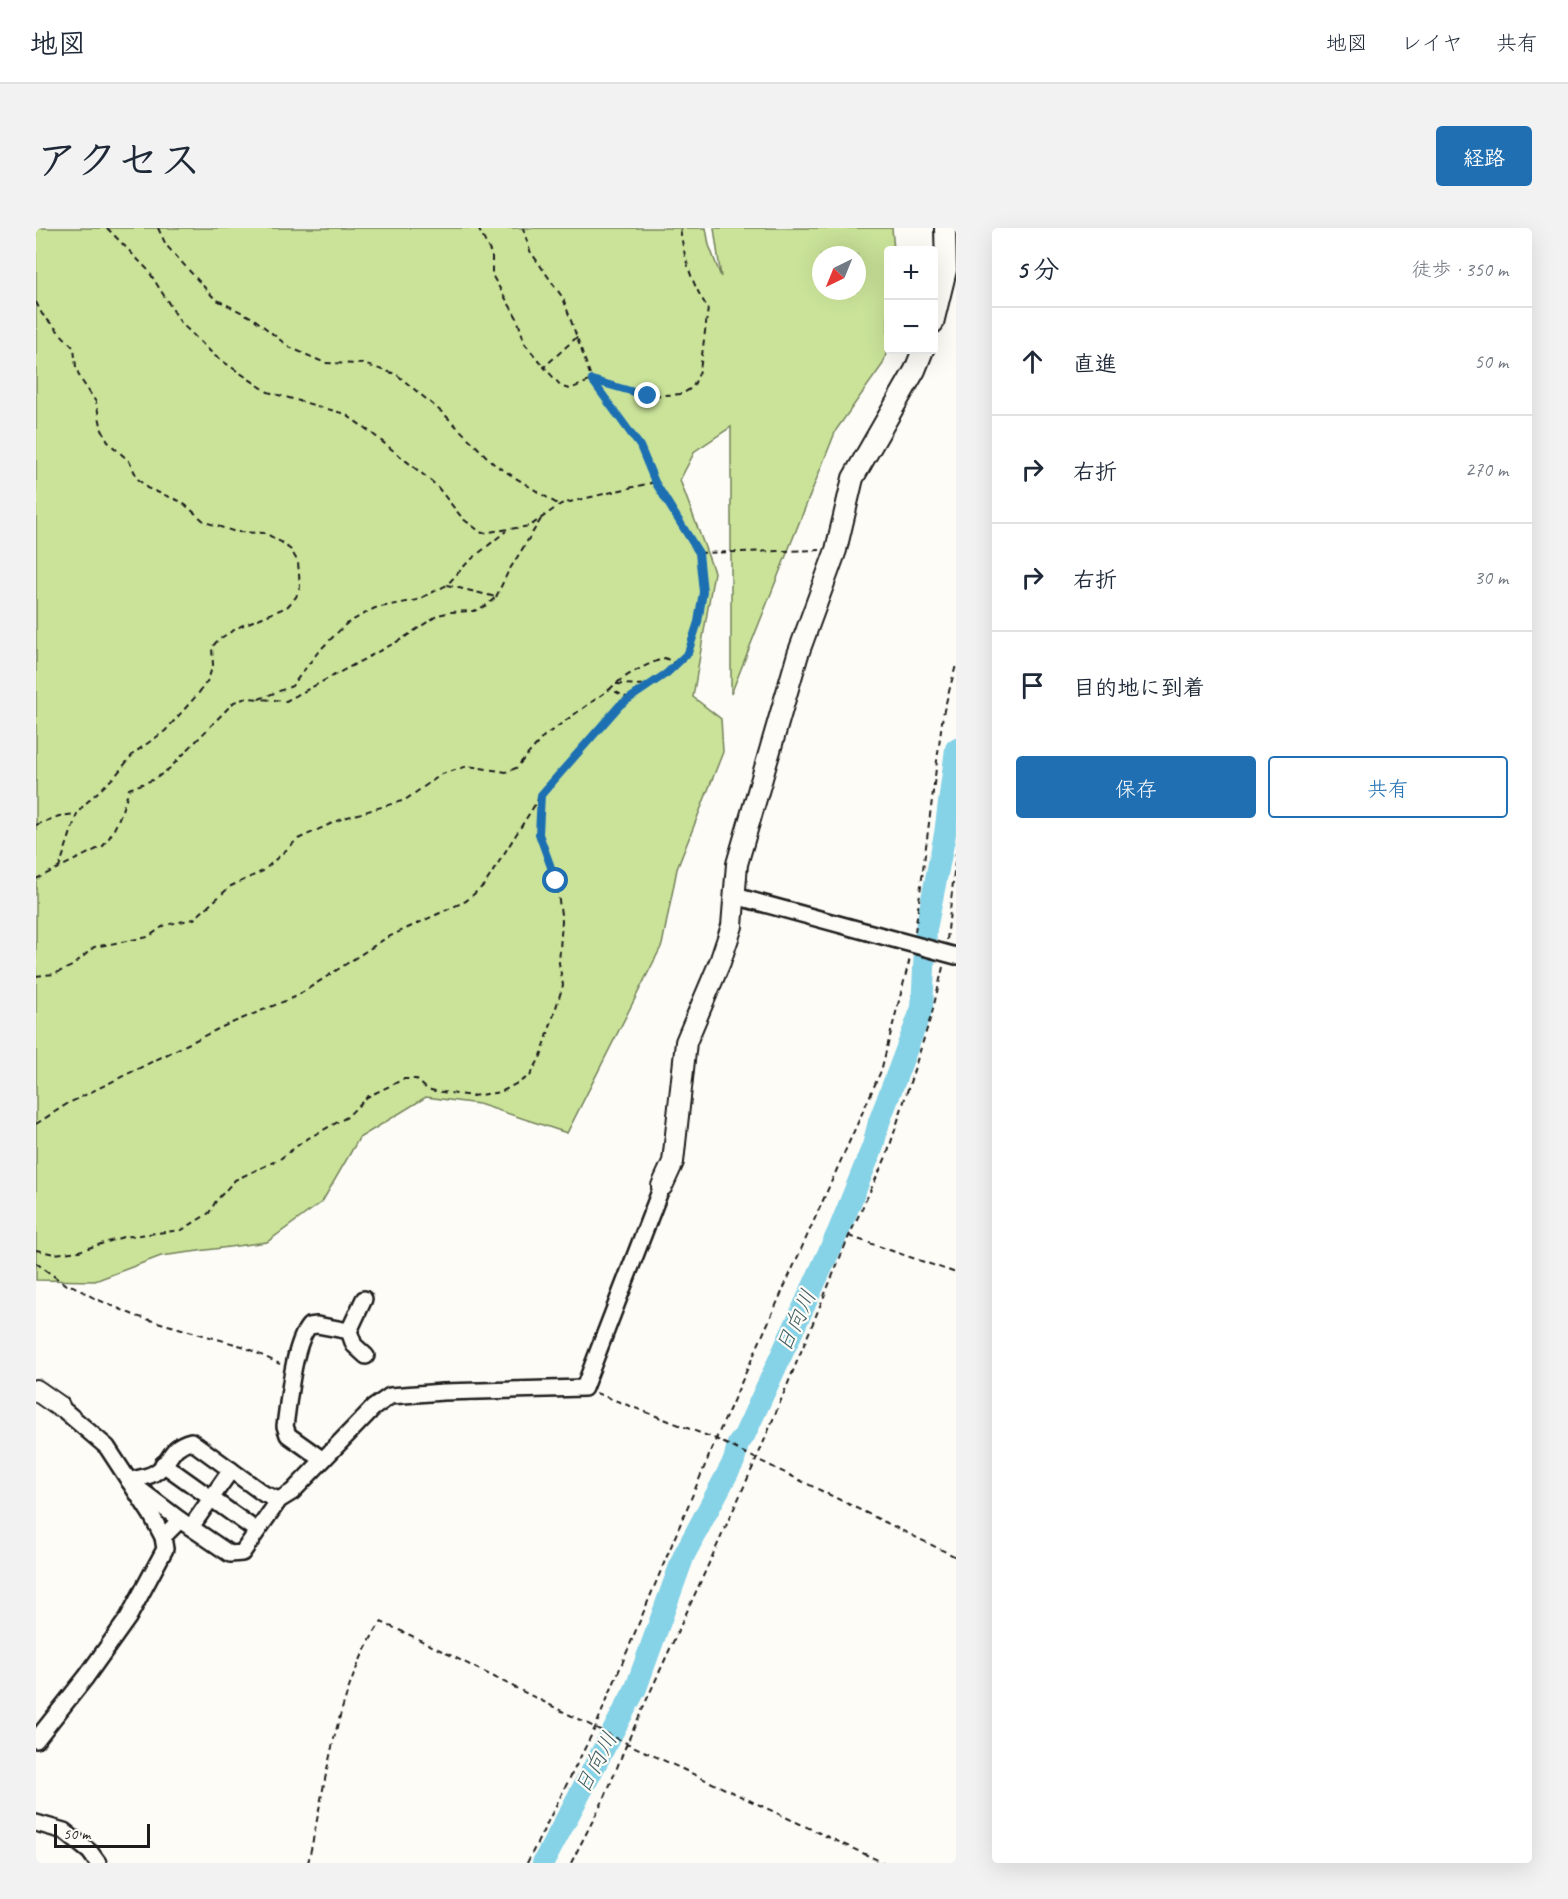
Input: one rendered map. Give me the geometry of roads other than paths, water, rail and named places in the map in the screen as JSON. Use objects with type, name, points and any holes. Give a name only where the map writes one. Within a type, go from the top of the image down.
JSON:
[{"type":"street","points":[[938,302],[946,270],[945,228]]},
{"type":"street","points":[[129,1481],[230,1554],[242,1553],[279,1500],[292,1492],[373,1408],[390,1396],[443,1392],[584,1388],[673,1162],[686,1042],[720,962],[732,926],[737,864],[798,654],[836,550],[853,478],[915,370],[921,354]]},
{"type":"street","points":[[735,896],[951,955]]},
{"type":"street","points":[[364,1299],[350,1331],[354,1345],[366,1356]]},
{"type":"street","points":[[323,1460],[288,1435],[285,1426],[293,1370],[304,1332],[309,1326],[350,1331]]},
{"type":"street","points":[[36,1390],[59,1406],[107,1447],[163,1537],[165,1550],[128,1618],[86,1677],[36,1740]]},
{"type":"street","points":[[129,1481],[156,1473],[173,1452],[183,1443],[191,1441],[264,1494],[279,1500]]},
{"type":"street","points":[[163,1464],[257,1531]]},
{"type":"street","points":[[163,1537],[185,1523],[211,1498],[231,1470]]},
{"type":"street","points":[[36,1823],[64,1831],[90,1851],[98,1863]]},
{"type":"waterway","name":"日向川","points":[[543,1863],[636,1688],[684,1555],[734,1461],[738,1444],[744,1436],[839,1230],[873,1146],[879,1122],[922,1008],[926,929],[945,834],[956,749]]}]
